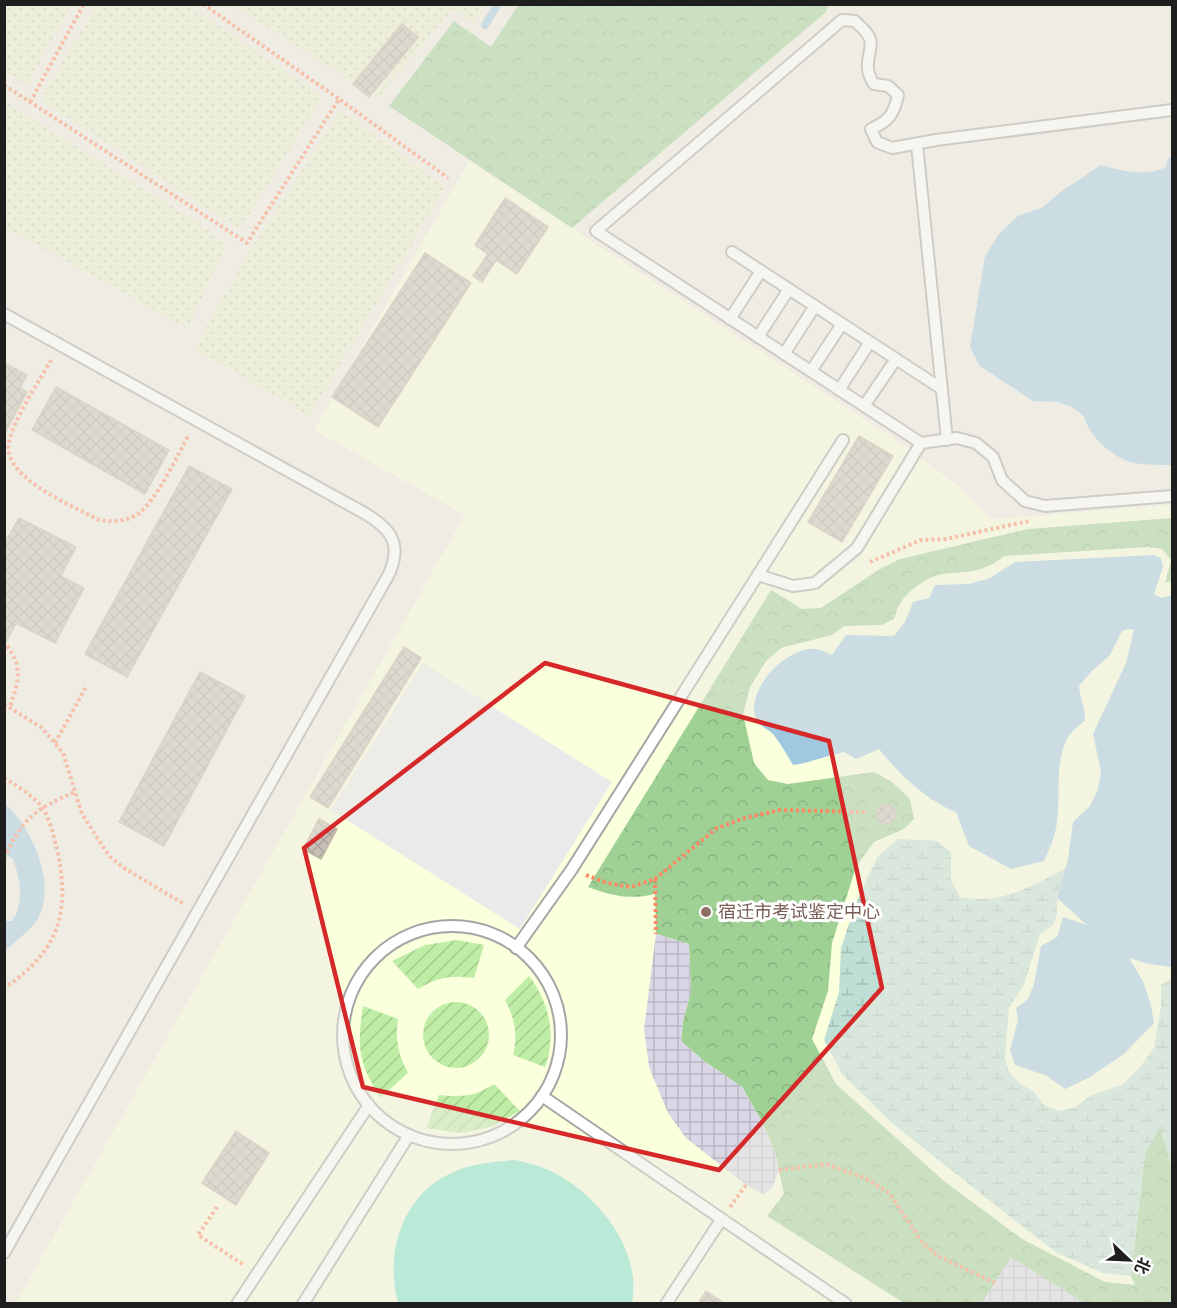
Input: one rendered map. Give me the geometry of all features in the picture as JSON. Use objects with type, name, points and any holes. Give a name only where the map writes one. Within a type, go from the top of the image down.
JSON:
[{"type":"lane","points":[[1173,110],[936,140],[891,148],[877,142],[871,129],[883,123],[895,110],[898,95],[888,86],[874,84],[868,76],[866,60],[872,45],[868,35],[855,21],[842,20],[596,231],[921,443],[957,438],[976,443],[993,457],[1002,480],[1025,501],[1045,506],[1173,496]]},
{"type":"lane","points":[[918,145],[947,440]]},
{"type":"lane","points":[[732,252],[942,389]]},
{"type":"lane","points":[[730,319],[761,271]]},
{"type":"lane","points":[[758,337],[789,289]]},
{"type":"lane","points":[[784,354],[814,306]]},
{"type":"lane","points":[[4,314],[366,514],[383,525],[390,534],[395,548],[395,559],[389,574],[4,1253]]},
{"type":"lane","points":[[811,371],[842,324]]},
{"type":"lane","points":[[839,390],[870,342]]},
{"type":"lane","points":[[864,406],[896,359]]},
{"type":"lane","points":[[516,948],[572,869],[843,440]]},
{"type":"lane","points":[[758,575],[793,585],[815,583],[857,548],[921,443]]},
{"type":"lane","points":[[435,926],[471,927],[505,939],[516,948],[533,961],[553,992],[561,1027],[558,1063],[542,1096],[518,1123],[486,1139],[450,1145],[415,1138],[383,1121],[360,1094],[345,1061],[343,1025],[352,990],[372,960],[400,938],[435,926]]},
{"type":"lane","points":[[542,1096],[846,1304]]},
{"type":"lane","points":[[237,1304],[369,1105]]},
{"type":"lane","points":[[308,1302],[409,1135]]},
{"type":"lane","points":[[666,1304],[722,1220]]},
{"type":"path","points":[[30,102],[84,4]]},
{"type":"path","points":[[203,4],[448,178]]},
{"type":"path","points":[[4,85],[248,243],[339,99]]},
{"type":"path","points":[[60,345],[8,443],[9,458],[26,480],[106,522],[119,521],[138,514],[152,499],[197,421]]},
{"type":"path","points":[[866,564],[921,540],[946,539],[1030,521]]},
{"type":"path","points":[[7,646],[16,658],[18,672],[17,686],[10,707]]},
{"type":"path","points":[[55,743],[86,687]]},
{"type":"path","points":[[4,704],[42,728],[63,753],[82,814],[109,856],[124,868],[198,912]]},
{"type":"path","points":[[4,778],[27,793],[42,807],[52,830],[61,866],[64,891],[61,915],[50,941],[36,963],[4,988]]},
{"type":"path","points":[[4,858],[26,821],[42,807],[75,792]]},
{"type":"path","points":[[572,869],[607,883],[631,887],[655,879],[717,828],[745,818],[780,810],[867,812]]},
{"type":"path","points":[[655,879],[656,934]]},
{"type":"path","points":[[779,1170],[826,1164],[865,1178],[889,1193],[922,1242],[938,1256],[995,1282]]},
{"type":"path","points":[[722,1220],[746,1185]]},
{"type":"path","points":[[216,1207],[198,1235],[257,1274]]},
{"type":"highlighted area","points":[[545,663],[829,741],[882,988],[719,1170],[363,1087],[304,848]]},
{"type":"shaded area","points":[[4,5],[71,5],[27,85],[5,70]]},
{"type":"shaded area","points":[[97,5],[189,5],[322,97],[240,230],[40,100]]},
{"type":"shaded area","points":[[232,5],[485,5],[473,22],[452,9],[378,98]]},
{"type":"shaded area","points":[[4,101],[197,222],[226,245],[188,329],[5,227]]},
{"type":"shaded area","points":[[341,110],[445,187],[310,416],[195,349],[244,259]]},
{"type":"shaded area","points":[[1168,158],[1172,158],[1172,465],[1149,465],[1126,460],[1103,446],[1096,439],[1084,416],[1072,407],[1058,402],[1033,401],[980,366],[970,347],[985,256],[999,234],[1018,216],[1043,207],[1059,193],[1101,165],[1125,171],[1151,172],[1166,167]]},
{"type":"shaded area","name":"宿迁市考试鉴定中心","points":[[469,161],[905,446],[962,489],[992,519],[1172,505],[1172,1303],[15,1304],[465,515],[314,430]]},
{"type":"shaded area","points":[[1153,555],[1161,558],[1163,567],[1154,594],[1162,598],[1172,595],[1172,967],[1129,958],[1143,981],[1154,1023],[1124,1054],[1090,1077],[1065,1089],[1047,1076],[1015,1065],[1010,1050],[1018,1020],[1016,1008],[1028,999],[1034,984],[1041,946],[1057,937],[1063,917],[1087,925],[1057,898],[1068,859],[1073,822],[1090,806],[1098,789],[1101,772],[1093,734],[1126,663],[1134,630],[1122,631],[1110,655],[1079,686],[1085,720],[1068,737],[1061,757],[1056,826],[1044,861],[1011,869],[969,846],[956,812],[924,794],[879,749],[856,759],[844,752],[793,765],[773,734],[757,721],[754,708],[761,685],[778,665],[789,657],[799,651],[813,649],[832,655],[846,635],[894,636],[905,622],[913,602],[929,598],[935,585],[969,584],[990,578],[1015,562]]},
{"type":"shaded area","points":[[423,663],[612,782],[520,929],[331,810]]},
{"type":"shaded area","points":[[5,804],[25,828],[33,843],[40,859],[45,893],[36,922],[5,950],[5,921],[12,921],[16,914],[20,891],[13,859],[5,854]]},
{"type":"shaded area","points":[[656,934],[689,944],[691,992],[683,1021],[681,1041],[704,1061],[742,1087],[761,1120],[775,1152],[779,1170],[772,1188],[763,1194],[746,1185],[686,1138],[668,1113],[649,1067],[644,1029]]},
{"type":"shaded area","points":[[1011,1257],[1084,1303],[982,1303]]},
{"type":"green space","points":[[519,4],[829,5],[826,12],[572,228],[389,106],[454,21],[491,47]]},
{"type":"green space","points":[[1172,518],[1172,581],[1165,583],[1171,560],[1162,549],[1147,547],[1004,556],[990,566],[938,575],[926,581],[905,597],[894,619],[881,625],[844,626],[832,635],[781,648],[766,661],[750,687],[743,714],[754,763],[768,780],[788,784],[874,772],[892,782],[910,799],[914,819],[904,829],[874,842],[856,867],[832,943],[828,991],[812,1039],[836,1084],[944,1181],[1022,1239],[1105,1282],[1135,1285],[1131,1276],[1145,1154],[1160,1126],[1172,1169],[1172,1303],[904,1303],[767,1216],[784,1194],[775,1152],[761,1120],[742,1087],[704,1061],[681,1041],[683,1021],[691,992],[689,944],[656,934],[655,894],[637,897],[621,896],[588,887],[771,590],[802,609],[821,608],[880,569],[900,559],[1028,529]]},
{"type":"green space","points":[[898,839],[937,841],[951,852],[951,881],[960,897],[989,899],[1015,893],[1066,868],[1057,898],[1057,914],[1053,925],[1040,934],[1023,987],[1009,1007],[1005,1059],[1009,1072],[1019,1083],[1034,1092],[1044,1105],[1059,1111],[1076,1107],[1090,1096],[1123,1084],[1154,1048],[1161,1007],[1161,985],[1172,978],[1172,1169],[1160,1127],[1145,1154],[1131,1276],[1103,1273],[1057,1253],[892,1123],[842,1074],[824,1040],[839,992],[841,948],[856,903],[878,856]]},
{"type":"green space","points":[[457,940],[484,945],[474,978],[445,978],[418,989],[392,961],[425,945]]},
{"type":"green space","points":[[529,976],[542,997],[549,1019],[549,1055],[545,1067],[513,1055],[515,1027],[505,1000]]},
{"type":"green space","points":[[456,1002],[469,1005],[479,1012],[486,1022],[489,1035],[486,1048],[479,1058],[469,1065],[456,1068],[443,1065],[433,1058],[426,1048],[423,1035],[426,1022],[433,1012],[443,1005]]},
{"type":"green space","points":[[363,1006],[398,1019],[398,1047],[408,1073],[380,1098],[367,1074],[361,1054],[360,1033]]},
{"type":"green space","points":[[494,1084],[520,1111],[491,1127],[461,1133],[426,1128],[439,1095],[468,1095]]},
{"type":"green space","points":[[515,1160],[551,1171],[568,1181],[599,1208],[623,1243],[630,1262],[633,1282],[632,1303],[398,1303],[394,1284],[396,1244],[411,1209],[423,1193],[438,1181],[463,1168]]},
{"type":"building","points":[[402,24],[418,37],[369,97],[353,84]]},
{"type":"building","points":[[505,198],[548,227],[517,274],[496,260],[482,282],[473,276],[488,254],[475,245]]},
{"type":"building","points":[[425,253],[471,283],[378,427],[332,397]]},
{"type":"building","points":[[4,363],[27,375],[20,388],[27,392],[4,435]]},
{"type":"building","points":[[56,387],[169,450],[145,494],[32,430]]},
{"type":"building","points":[[859,436],[893,456],[842,542],[808,522]]},
{"type":"building","points":[[189,466],[232,489],[127,677],[85,654]]},
{"type":"building","points":[[19,518],[76,547],[61,576],[84,588],[55,643],[16,623],[4,646],[4,544]]},
{"type":"building","points":[[404,647],[421,658],[328,808],[310,797]]},
{"type":"building","points":[[200,672],[245,696],[164,846],[119,822]]},
{"type":"building","points":[[886,804],[893,807],[896,814],[893,821],[886,824],[879,821],[876,814],[879,807]]},
{"type":"building","points":[[319,819],[337,829],[321,859],[303,849]]},
{"type":"building","points":[[236,1131],[269,1153],[236,1205],[202,1183]]},
{"type":"building","points":[[706,1291],[725,1304],[698,1304]]},
{"type":"waterway","points":[[485,25],[498,4]]},
{"type":"place","name":"宿迁市考试鉴定中心","points":[[706,912]]}]
